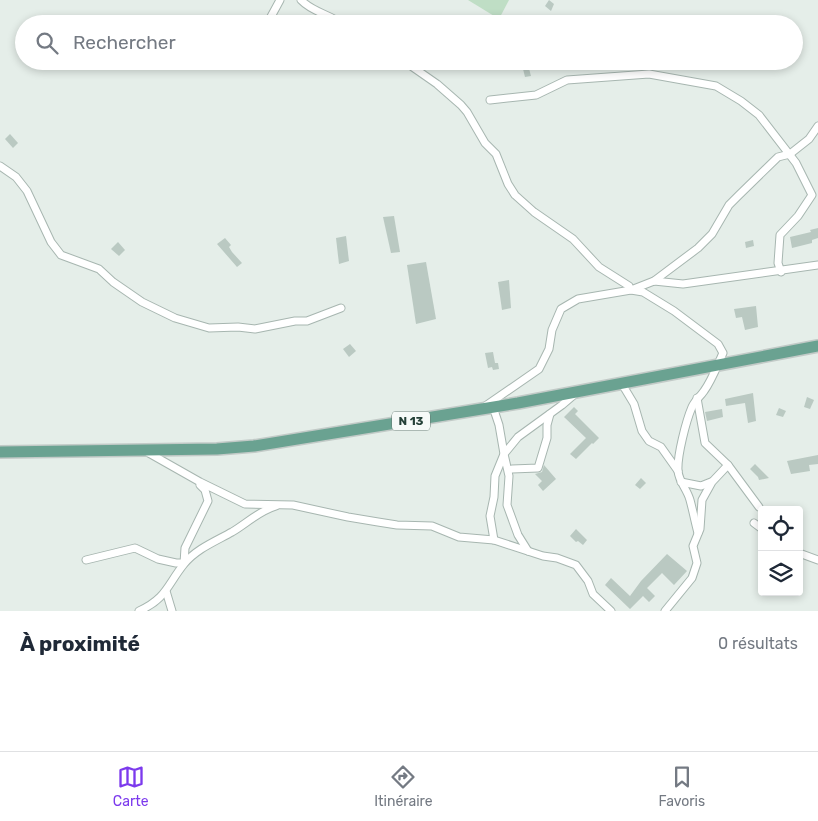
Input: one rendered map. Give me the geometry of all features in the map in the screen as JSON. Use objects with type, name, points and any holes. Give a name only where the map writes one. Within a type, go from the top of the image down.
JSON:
[{"type":"main road","name":"N 13","points":[[0,452],[144,451],[254,446],[480,410],[818,346]]},
{"type":"street","points":[[272,15],[280,0]]},
{"type":"street","points":[[300,0],[306,6],[328,15]]},
{"type":"street","points":[[417,70],[437,84],[467,112],[485,143],[496,154],[508,184],[516,195],[534,212],[573,238],[599,266],[629,286],[631,290],[643,292],[674,311],[718,344],[723,353],[703,392],[692,407],[682,443],[678,471]]},
{"type":"street","points":[[490,100],[536,95],[567,80],[649,74],[716,86],[741,101],[759,115],[790,154],[815,195],[780,235],[778,263],[781,272]]},
{"type":"street","points":[[480,410],[539,368],[549,349],[552,330],[561,309],[578,299],[631,290],[654,281],[698,248],[712,234],[729,205],[756,177],[778,157],[790,154],[809,139],[818,126]]},
{"type":"street","points":[[0,166],[16,177],[27,191],[51,242],[61,255],[99,269],[113,282],[142,302],[175,318],[209,328],[238,327],[255,330],[295,321],[307,321],[340,308]]},
{"type":"street","points":[[654,281],[683,284],[818,266]]},
{"type":"street","points":[[622,384],[634,404],[642,431],[650,441],[661,447],[678,471],[681,482],[690,499],[690,508],[698,533]]},
{"type":"street","points":[[494,540],[490,516],[494,497],[495,476],[504,454],[518,437],[576,392]]},
{"type":"street","points":[[697,398],[705,443],[728,465],[758,506]]},
{"type":"street","points":[[493,407],[500,425],[504,454],[509,470],[507,505],[518,535],[528,551]]},
{"type":"street","points":[[509,470],[538,468],[547,438],[547,425],[550,414]]},
{"type":"street","points":[[144,451],[245,504],[283,504],[398,525],[432,526],[459,537],[494,540],[576,566],[588,581],[594,594],[611,611]]},
{"type":"street","points":[[665,611],[692,578],[696,563],[693,546],[698,533],[702,500],[712,482],[728,465]]},
{"type":"street","points":[[184,563],[185,548],[208,501],[205,490],[200,486],[200,482]]},
{"type":"street","points":[[681,482],[701,486],[712,482]]},
{"type":"street","points":[[139,611],[157,601],[184,563],[208,545],[234,531],[258,514],[283,504]]},
{"type":"street","points":[[754,523],[758,526]]},
{"type":"street","points":[[86,560],[135,548],[163,560],[184,563]]},
{"type":"street","points":[[803,554],[818,560]]},
{"type":"street","points":[[166,590],[172,611]]},
{"type":"green space","points":[[468,0],[509,0],[501,15],[492,15]]},
{"type":"building","points":[[549,0],[554,4],[551,11],[545,6]]},
{"type":"building","points":[[523,70],[529,70],[531,76],[525,77]]},
{"type":"building","points":[[10,134],[18,143],[13,148],[5,139]]},
{"type":"building","points":[[394,216],[400,252],[391,253],[383,217]]},
{"type":"building","points":[[818,228],[818,238],[812,240],[812,243],[792,248],[790,237],[811,232],[810,230]]},
{"type":"building","points":[[346,236],[349,261],[339,264],[336,238]]},
{"type":"building","points":[[225,238],[231,245],[229,247],[232,252],[242,263],[237,267],[217,244]]},
{"type":"building","points":[[753,240],[754,246],[746,248],[745,242]]},
{"type":"building","points":[[118,242],[125,250],[119,256],[111,249]]},
{"type":"building","points":[[426,262],[436,319],[416,324],[407,265]]},
{"type":"building","points":[[509,280],[511,308],[502,310],[498,282]]},
{"type":"building","points":[[756,306],[758,327],[745,330],[742,317],[736,318],[734,309]]},
{"type":"building","points":[[350,344],[356,351],[349,357],[343,349]]},
{"type":"building","points":[[493,352],[495,363],[498,363],[499,369],[493,370],[492,367],[488,368],[485,353]]},
{"type":"building","points":[[753,393],[756,421],[748,423],[745,403],[726,406],[725,399]]},
{"type":"building","points":[[807,397],[814,400],[810,409],[804,407]]},
{"type":"building","points":[[574,407],[578,411],[575,414],[599,438],[576,459],[570,454],[586,438],[564,417]]},
{"type":"building","points":[[779,408],[786,411],[783,417],[776,415]]},
{"type":"building","points":[[722,409],[723,417],[707,421],[705,412]]},
{"type":"building","points":[[818,455],[818,464],[809,465],[810,471],[791,474],[787,461]]},
{"type":"building","points":[[755,464],[769,478],[759,480],[750,469]]},
{"type":"building","points":[[544,465],[556,479],[543,491],[538,485],[542,481],[535,474],[542,472]]},
{"type":"building","points":[[641,478],[646,483],[640,489],[635,485]]},
{"type":"building","points":[[576,529],[587,540],[583,545],[578,541],[576,542],[570,536]]},
{"type":"building","points":[[667,554],[687,571],[674,585],[662,573],[647,588],[655,596],[649,602],[643,596],[630,609],[605,585],[611,578],[630,596],[641,581]]}]
